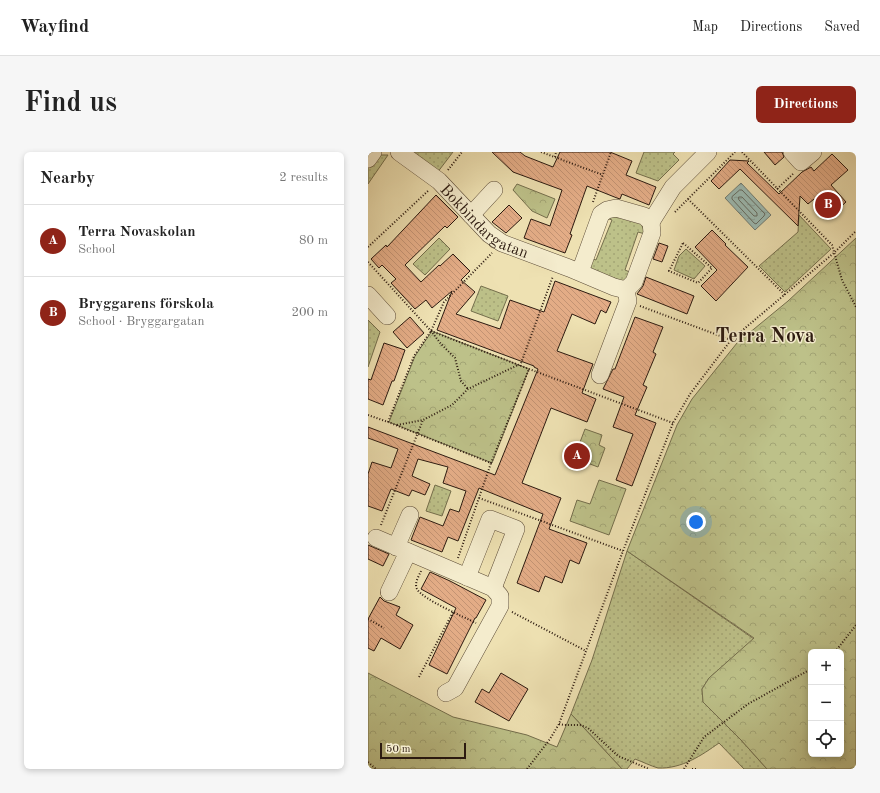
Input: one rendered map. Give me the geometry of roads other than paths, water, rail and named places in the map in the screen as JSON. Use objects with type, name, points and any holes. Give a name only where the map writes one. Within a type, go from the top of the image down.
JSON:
[{"type":"street","points":[[368,159],[373,152]]},
{"type":"street","name":"Bokbindargatan","points":[[400,152],[439,181],[489,234],[502,243],[574,270],[614,287],[627,295]]},
{"type":"street","points":[[600,375],[627,295],[634,282],[652,233],[651,222],[674,187],[708,152]]},
{"type":"street","points":[[792,152],[802,162],[813,152]]},
{"type":"street","points":[[471,215],[494,190]]},
{"type":"street","points":[[574,270],[601,214],[607,210],[616,208],[644,216],[651,222]]},
{"type":"street","points":[[368,295],[387,316]]},
{"type":"street","points":[[389,592],[402,549],[410,515]]},
{"type":"street","points":[[460,574],[490,519],[516,529],[493,588]]},
{"type":"street","points":[[376,538],[493,588],[500,596],[500,606],[454,688],[446,693]]},
{"type":"water","points":[[741,183],[771,215],[755,230],[725,198]]},
{"type":"place","name":"Bryggarens förskola","points":[[828,205]]},
{"type":"place","name":"Terra Novaskolan","points":[[577,456]]},
{"type":"district","name":"Terra Nova","points":[[765,335]]}]
